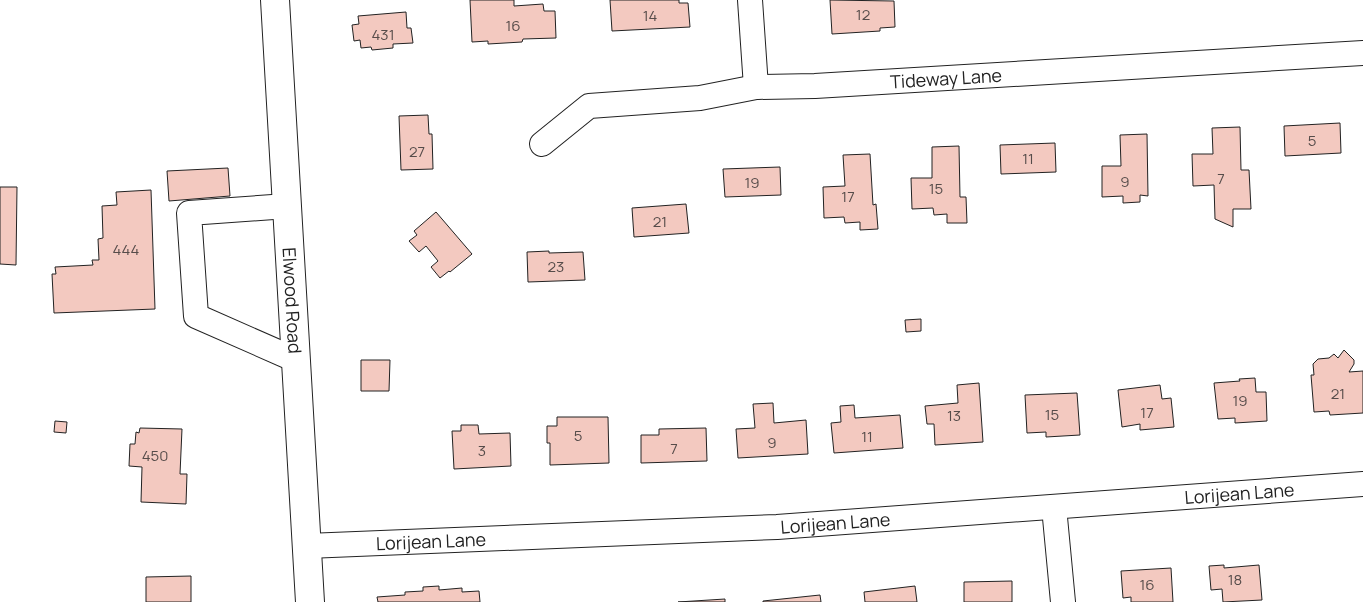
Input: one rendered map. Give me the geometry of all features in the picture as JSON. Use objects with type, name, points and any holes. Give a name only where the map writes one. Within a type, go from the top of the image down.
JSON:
[{"type":"main road","name":"Elwood Road","points":[[275,0],[310,602]]},
{"type":"street","points":[[750,0],[756,87]]},
{"type":"street","name":"Tideway Lane","points":[[542,144],[589,106],[700,98],[756,87],[815,86],[1363,53]]},
{"type":"street","points":[[287,206],[189,213],[196,316],[296,360]]},
{"type":"street","name":"Lorijean Lane","points":[[307,546],[777,527],[1363,484]]},
{"type":"street","points":[[1054,507],[1063,602]]},
{"type":"building","points":[[470,0],[514,0],[514,6],[543,4],[544,11],[555,11],[556,38],[523,39],[522,42],[488,44],[488,41],[472,42]]},
{"type":"building","points":[[610,0],[679,0],[679,3],[688,3],[690,27],[612,31]]},
{"type":"building","points":[[830,0],[894,1],[895,27],[880,28],[880,31],[832,34]]},
{"type":"building","points":[[406,12],[407,28],[411,28],[413,43],[393,44],[393,48],[372,50],[371,47],[361,48],[360,40],[354,41],[352,25],[359,24],[358,16]]},
{"type":"building","points":[[428,115],[429,134],[432,134],[433,169],[401,170],[399,116]]},
{"type":"building","points":[[1340,123],[1341,153],[1285,156],[1284,126]]},
{"type":"building","points":[[1240,127],[1241,170],[1249,170],[1251,209],[1233,209],[1233,227],[1215,219],[1214,185],[1193,186],[1192,154],[1213,154],[1212,128]]},
{"type":"building","points":[[1147,134],[1148,196],[1140,195],[1140,202],[1123,203],[1123,196],[1102,197],[1102,166],[1121,166],[1120,135]]},
{"type":"building","points":[[1055,143],[1056,172],[1001,174],[1000,145]]},
{"type":"building","points":[[959,146],[960,197],[966,197],[967,223],[947,223],[947,214],[934,215],[933,208],[912,209],[911,178],[932,178],[932,147]]},
{"type":"building","points":[[870,154],[873,205],[876,204],[878,229],[860,230],[860,222],[845,223],[844,217],[824,218],[823,187],[845,186],[843,155]]},
{"type":"building","points":[[780,167],[781,195],[725,197],[723,169]]},
{"type":"building","points":[[228,168],[230,196],[169,201],[167,171]]},
{"type":"building","points":[[0,187],[17,187],[16,265],[0,264]]},
{"type":"building","points":[[151,190],[155,309],[54,313],[52,274],[56,274],[55,267],[93,265],[92,260],[99,260],[98,239],[103,238],[102,206],[117,205],[116,192]]},
{"type":"building","points":[[686,204],[689,233],[634,237],[632,208]]},
{"type":"building","points":[[436,212],[472,254],[440,278],[431,267],[438,261],[426,246],[419,252],[409,241],[417,235],[414,231]]},
{"type":"building","points":[[549,251],[549,253],[583,252],[585,280],[528,282],[527,252]]},
{"type":"building","points":[[921,319],[921,331],[906,332],[905,320]]},
{"type":"building","points":[[1344,350],[1354,360],[1354,364],[1349,372],[1363,371],[1363,413],[1330,415],[1329,411],[1314,412],[1311,375],[1314,375],[1313,364],[1318,359],[1329,358],[1334,354],[1338,358]]},
{"type":"building","points":[[361,360],[390,360],[389,391],[361,391]]},
{"type":"building","points":[[1255,378],[1256,392],[1266,392],[1267,421],[1235,423],[1235,418],[1218,419],[1214,383]]},
{"type":"building","points":[[979,383],[983,442],[935,445],[934,424],[927,424],[925,406],[958,403],[957,385]]},
{"type":"building","points":[[1160,385],[1162,399],[1171,398],[1174,427],[1140,430],[1140,424],[1122,427],[1118,390]]},
{"type":"building","points":[[1077,393],[1080,435],[1046,437],[1046,432],[1027,433],[1025,395]]},
{"type":"building","points":[[773,403],[774,423],[806,420],[808,454],[738,458],[736,429],[755,428],[753,404]]},
{"type":"building","points":[[854,405],[855,418],[900,415],[903,448],[834,453],[831,423],[841,422],[840,406]]},
{"type":"building","points":[[557,417],[608,417],[609,463],[550,465],[550,443],[547,443],[547,426],[557,426]]},
{"type":"building","points":[[55,421],[67,422],[66,433],[54,432]]},
{"type":"building","points":[[461,425],[478,425],[479,434],[510,433],[511,466],[454,469],[452,431],[461,431]]},
{"type":"building","points":[[140,428],[182,429],[180,474],[187,474],[186,504],[141,502],[142,467],[129,466],[130,444],[135,444],[136,432],[139,433]]},
{"type":"building","points":[[706,428],[707,461],[641,463],[641,435],[659,435],[659,429]]},
{"type":"building","points":[[1224,565],[1224,568],[1259,565],[1262,600],[1223,602],[1222,589],[1211,590],[1209,566]]},
{"type":"building","points":[[1171,568],[1173,602],[1131,602],[1131,597],[1123,598],[1121,571]]},
{"type":"building","points":[[191,576],[191,602],[146,602],[146,577]]},
{"type":"building","points":[[1012,581],[1012,602],[964,602],[964,582]]},
{"type":"building","points":[[439,586],[439,590],[462,588],[462,592],[479,591],[480,602],[378,602],[377,597],[405,595],[405,592],[423,591],[423,587]]},
{"type":"building","points":[[915,586],[917,602],[865,602],[864,592]]},
{"type":"building","points":[[820,595],[821,602],[763,602],[763,601]]},
{"type":"building","points":[[725,599],[725,602],[678,602]]}]
